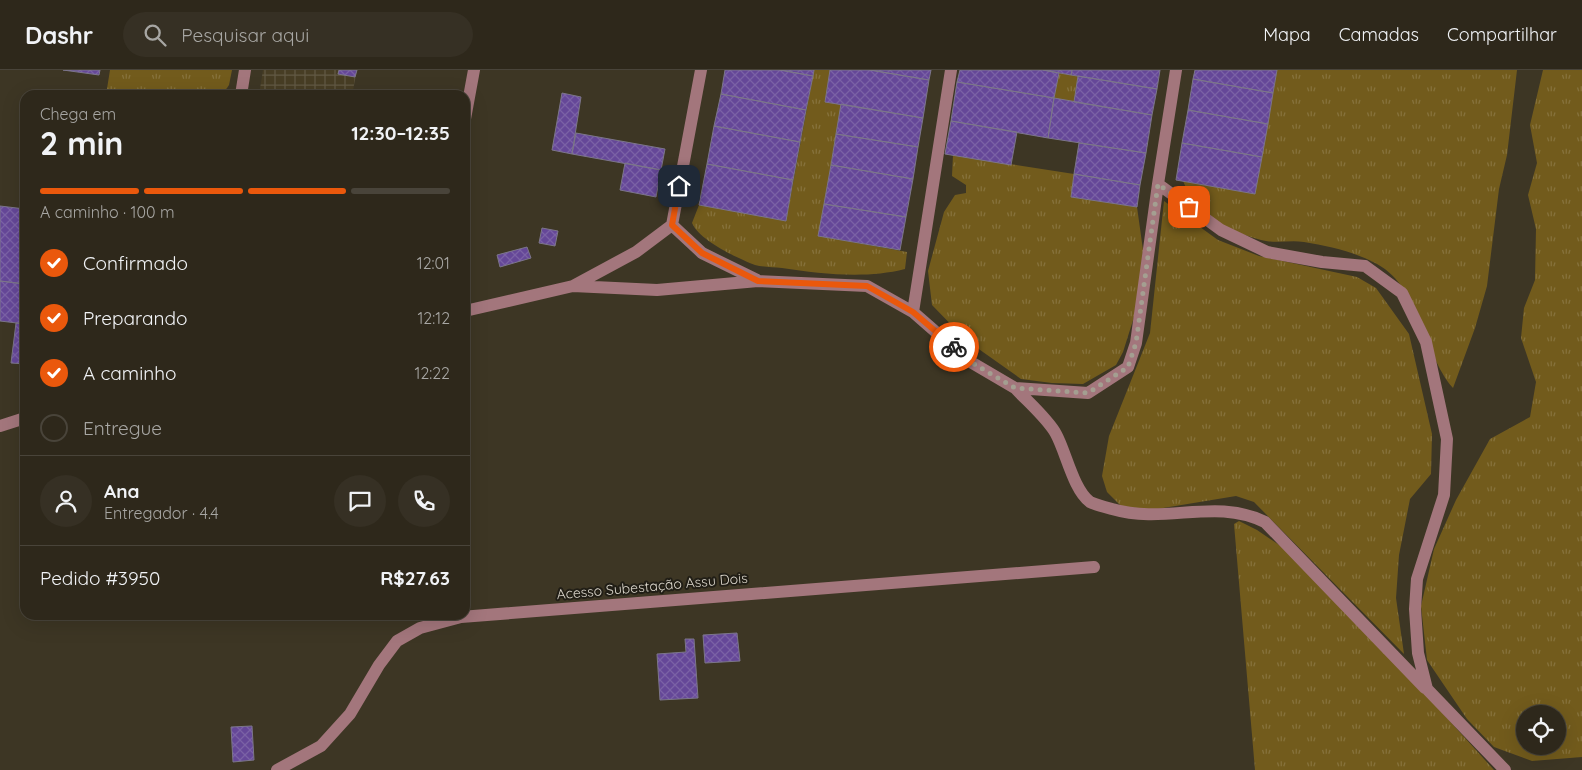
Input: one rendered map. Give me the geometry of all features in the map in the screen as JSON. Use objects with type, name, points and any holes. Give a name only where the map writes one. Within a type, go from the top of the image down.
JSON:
[{"type":"street","points":[[242,90],[245,70]]},
{"type":"street","points":[[470,92],[474,70]]},
{"type":"street","points":[[470,310],[573,286],[636,252],[672,225],[701,70]]},
{"type":"street","points":[[913,312],[951,70]]},
{"type":"street","points":[[1015,388],[1088,393],[1128,367],[1136,343],[1176,70]]},
{"type":"street","points":[[1158,184],[1221,230],[1267,252],[1322,262],[1365,266],[1402,293],[1426,342],[1447,440],[1444,495],[1417,580],[1418,653],[1427,689]]},
{"type":"street","points":[[672,225],[702,253],[758,281]]},
{"type":"street","points":[[573,286],[657,290],[758,281],[867,286],[913,312],[969,361],[1015,388],[1056,433],[1075,479],[1090,502],[1131,514],[1156,516],[1214,510],[1249,514],[1265,522],[1505,770]]},
{"type":"street","points":[[0,426],[20,420]]},
{"type":"street","name":"Acesso Subestação Assu Dois","points":[[470,616],[1094,567]]},
{"type":"street","name":"Acesso Subestação Assu Dois","points":[[277,770],[321,746],[350,714],[397,641],[420,628],[450,620]]},
{"type":"shaded area","points":[[263,70],[357,70],[353,90],[260,90]]},
{"type":"green space","points":[[110,70],[232,70],[229,85],[226,90],[107,90]]},
{"type":"green space","points":[[814,70],[830,70],[825,102],[841,104],[819,236],[907,252],[905,269],[859,275],[755,265],[711,242],[696,230],[692,223],[699,205],[786,221]]},
{"type":"green space","points":[[1277,70],[1517,70],[1507,155],[1499,189],[1487,286],[1475,328],[1453,388],[1434,357],[1413,305],[1404,289],[1392,275],[1377,264],[1351,253],[1323,245],[1299,241],[1276,242],[1256,239],[1235,231],[1215,220],[1198,206],[1190,196],[1183,181],[1255,194]]},
{"type":"green space","points":[[1543,70],[1582,70],[1582,757],[1532,761],[1494,747],[1467,719],[1427,660],[1421,606],[1434,549],[1456,500],[1490,439],[1530,417],[1536,382],[1521,338],[1524,308],[1535,280],[1536,229],[1528,195],[1537,163],[1530,125]]},
{"type":"green space","points":[[1059,73],[1078,76],[1074,102],[1054,98]]},
{"type":"green space","points":[[953,155],[1074,174],[1071,197],[1137,207],[1143,250],[1140,298],[1123,352],[1116,365],[1083,384],[1021,379],[966,340],[932,305],[928,271],[944,212],[955,195],[966,193],[966,185],[952,176]]},
{"type":"green space","points":[[1164,201],[1218,240],[1259,256],[1357,277],[1376,288],[1409,334],[1432,434],[1431,474],[1410,499],[1399,555],[1396,598],[1404,654],[1254,502],[1236,496],[1151,510],[1121,506],[1107,492],[1102,476],[1109,436],[1150,333]]},
{"type":"green space","points":[[1239,521],[1257,530],[1285,549],[1427,696],[1494,770],[1255,770],[1234,524]]},
{"type":"building","points":[[63,70],[100,70],[99,75]]},
{"type":"building","points":[[339,70],[357,70],[355,77],[338,74]]},
{"type":"building","points":[[725,70],[780,70],[813,76],[806,110],[721,94]]},
{"type":"building","points":[[780,70],[814,70],[813,76]]},
{"type":"building","points":[[830,70],[870,70],[929,80],[923,118],[825,102]]},
{"type":"building","points":[[870,70],[931,70],[929,80]]},
{"type":"building","points":[[960,70],[1043,70],[1059,73],[1054,98],[957,82]]},
{"type":"building","points":[[1043,70],[1072,70],[1071,75]]},
{"type":"building","points":[[1072,70],[1160,70],[1157,89],[1071,75]]},
{"type":"building","points":[[1195,70],[1277,70],[1273,93],[1193,79]]},
{"type":"building","points":[[1078,76],[1157,89],[1152,115],[1074,102]]},
{"type":"building","points":[[1193,79],[1273,93],[1268,124],[1188,110]]},
{"type":"building","points":[[957,82],[1054,98],[1048,138],[951,121]]},
{"type":"building","points":[[562,93],[581,97],[572,154],[552,150]]},
{"type":"building","points":[[721,94],[806,110],[800,142],[714,126]]},
{"type":"building","points":[[1054,98],[1152,115],[1146,153],[1048,138]]},
{"type":"building","points":[[841,104],[923,118],[918,147],[836,134]]},
{"type":"building","points":[[1188,110],[1268,124],[1262,157],[1182,143]]},
{"type":"building","points":[[951,121],[1017,132],[1011,165],[945,154]]},
{"type":"building","points":[[714,126],[800,142],[793,180],[707,164]]},
{"type":"building","points":[[576,133],[665,149],[661,170],[572,154]]},
{"type":"building","points":[[836,134],[918,147],[913,179],[831,165]]},
{"type":"building","points":[[1079,143],[1146,153],[1140,185],[1074,174]]},
{"type":"building","points":[[1182,143],[1262,157],[1255,194],[1176,180]]},
{"type":"building","points":[[625,163],[661,170],[656,197],[620,190]]},
{"type":"building","points":[[707,164],[793,180],[786,221],[699,205]]},
{"type":"building","points":[[831,165],[913,179],[906,217],[824,204]]},
{"type":"building","points":[[1074,174],[1140,185],[1137,207],[1071,197]]},
{"type":"building","points":[[824,204],[906,217],[900,250],[818,236]]},
{"type":"building","points":[[0,206],[20,208],[20,283],[0,281]]},
{"type":"building","points":[[542,228],[558,231],[555,246],[539,243]]},
{"type":"building","points":[[527,247],[531,258],[500,267],[497,255]]},
{"type":"building","points":[[0,281],[20,283],[20,323],[0,321]]},
{"type":"building","points":[[16,323],[20,323],[20,364],[11,363]]},
{"type":"building","points":[[737,633],[740,661],[705,663],[703,635]]},
{"type":"building","points":[[685,639],[694,639],[698,698],[660,700],[657,654],[686,652]]},
{"type":"building","points":[[252,726],[254,760],[233,762],[231,727]]},
{"type":"way so far","points":[[954,347],[969,361],[1015,388],[1088,393],[1128,367],[1136,343],[1158,184],[1189,207]]},
{"type":"route","points":[[679,186],[672,225],[702,253],[758,281],[867,286],[913,312],[954,347]]}]
